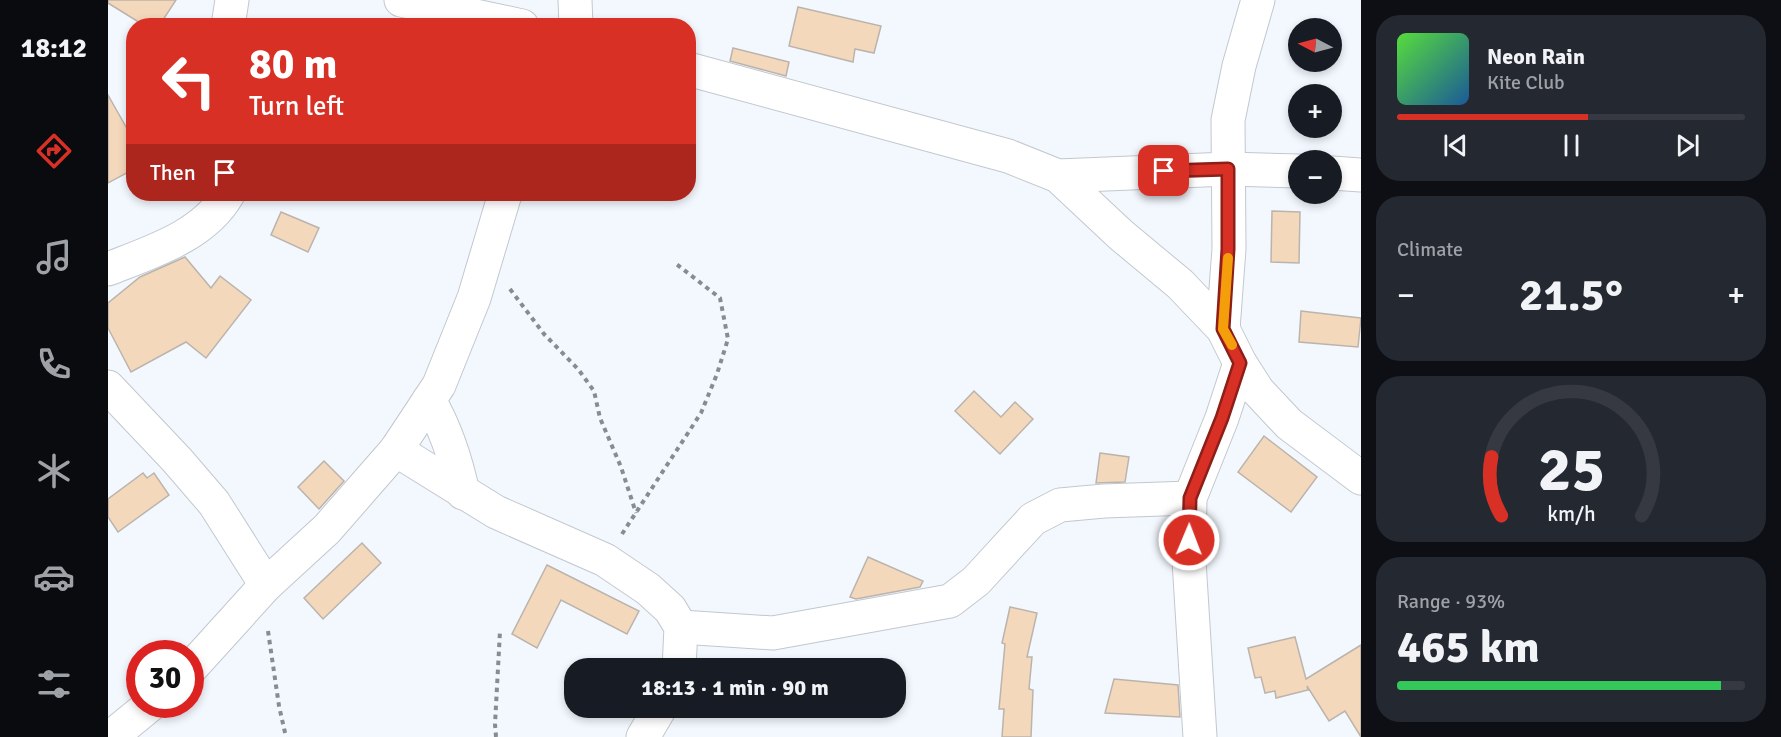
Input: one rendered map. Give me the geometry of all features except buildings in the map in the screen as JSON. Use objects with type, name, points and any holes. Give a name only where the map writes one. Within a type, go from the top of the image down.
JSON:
[{"type":"street","points":[[229,18],[232,0]]},
{"type":"street","points":[[401,0],[485,18]]},
{"type":"street","points":[[575,0],[576,18]]},
{"type":"street","points":[[1223,329],[1228,249],[1228,120],[1239,66],[1258,0]]},
{"type":"street","points":[[696,71],[1008,156],[1058,176],[1121,235],[1180,284],[1223,329],[1240,363],[1258,391],[1289,424],[1361,478]]},
{"type":"street","points":[[1058,176],[1228,169],[1288,171]]},
{"type":"street","points":[[1342,174],[1361,175]]},
{"type":"street","points":[[108,269],[171,244],[204,221],[222,201]]},
{"type":"street","points":[[204,656],[263,588],[327,529],[396,450],[439,386],[474,298],[503,201]]},
{"type":"street","points":[[1200,737],[1189,561],[1190,498],[1222,418],[1240,363]]},
{"type":"street","points":[[108,387],[214,503],[263,588]]},
{"type":"street","points":[[429,400],[441,422],[464,493]]},
{"type":"street","points":[[396,450],[496,512],[605,560],[648,589],[670,609],[681,627],[680,658]]},
{"type":"street","points":[[681,627],[773,633],[950,601],[976,581],[1033,519],[1060,505],[1190,498]]},
{"type":"street","points":[[111,737],[134,718]]},
{"type":"street","points":[[643,737],[654,718]]},
{"type":"path","points":[[488,253],[519,303],[544,334],[578,369],[594,391],[600,418],[621,467],[636,513]]},
{"type":"path","points":[[605,560],[701,413],[728,339],[720,298],[675,263]]},
{"type":"path","points":[[263,588],[279,706],[286,737]]},
{"type":"path","points":[[496,737],[500,632]]},
{"type":"slow traffic","points":[[1228,258],[1223,329],[1232,345]]},
{"type":"route","points":[[1164,171],[1228,169],[1228,249],[1223,329],[1240,363],[1222,418],[1190,498],[1189,540]]}]
